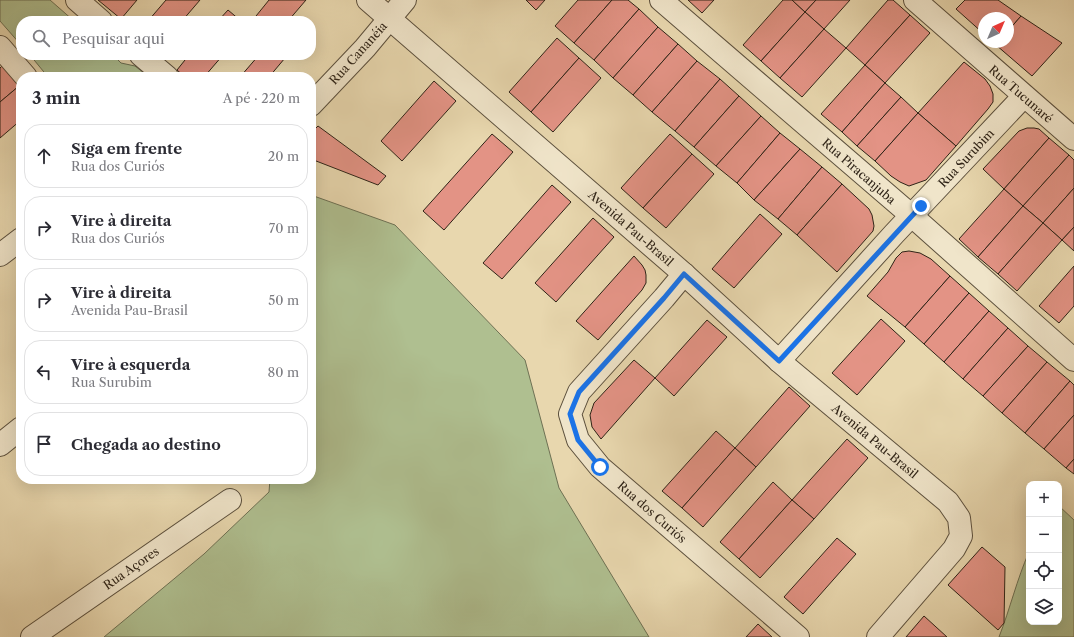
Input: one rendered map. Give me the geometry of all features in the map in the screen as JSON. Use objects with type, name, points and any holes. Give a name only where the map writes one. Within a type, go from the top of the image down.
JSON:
[{"type":"street","points":[[77,0],[95,16]]},
{"type":"street","name":"Avenida Pau-Brasil","points":[[368,0],[684,274],[779,361],[948,502],[959,518],[961,536],[954,549],[878,637]]},
{"type":"street","name":"Rua Cananéia","points":[[316,100],[365,48],[405,0]]},
{"type":"street","name":"Rua Piracanjuba","points":[[661,0],[912,216],[1074,360]]},
{"type":"street","name":"Rua Tucunaré","points":[[915,0],[1074,140]]},
{"type":"street","points":[[0,47],[22,72]]},
{"type":"street","points":[[147,60],[161,72]]},
{"type":"street","name":"Rua Surubim","points":[[779,361],[1024,96]]},
{"type":"street","points":[[0,255],[16,244]]},
{"type":"street","name":"Rua dos Curiós","points":[[684,274],[579,392],[570,414],[578,440],[600,467],[798,637]]},
{"type":"street","points":[[0,445],[16,432]]},
{"type":"street","name":"Rua Açores","points":[[32,637],[230,500]]},
{"type":"green space","points":[[0,0],[50,0],[68,16],[16,16],[16,39],[0,21]]},
{"type":"green space","points":[[34,60],[118,60],[121,63],[135,66],[143,72],[44,72]]},
{"type":"green space","points":[[316,197],[395,225],[525,360],[559,488],[649,637],[104,637],[204,554],[269,492],[270,484],[316,484]]},
{"type":"green space","points":[[1062,509],[1074,520],[1074,637],[999,637],[1026,560],[1026,625],[1062,625]]},
{"type":"building","points":[[98,0],[137,0],[124,16],[117,16]]},
{"type":"building","points":[[166,0],[200,0],[186,16],[152,16]]},
{"type":"building","points":[[269,0],[306,0],[292,16],[256,16]]},
{"type":"building","points":[[526,0],[545,0],[536,10]]},
{"type":"building","points":[[578,0],[612,0],[574,43],[555,26]]},
{"type":"building","points":[[612,0],[628,0],[639,9],[594,60],[574,43]]},
{"type":"building","points":[[688,0],[714,0],[702,13]]},
{"type":"building","points":[[783,0],[792,0],[805,12],[761,61],[743,45]]},
{"type":"building","points":[[792,0],[816,0],[805,12]]},
{"type":"building","points":[[816,0],[850,0],[824,29],[805,12]]},
{"type":"building","points":[[888,0],[893,0],[910,15],[865,65],[846,48]]},
{"type":"building","points":[[965,0],[998,0],[1021,16],[1014,24],[1014,12],[978,12],[978,29],[956,9]]},
{"type":"building","points":[[639,9],[658,27],[613,78],[594,60]]},
{"type":"building","points":[[228,10],[235,16],[223,16]]},
{"type":"building","points":[[805,12],[824,29],[780,78],[761,61]]},
{"type":"building","points":[[910,15],[930,33],[885,83],[865,65]]},
{"type":"building","points":[[1021,16],[1062,43],[1032,76],[999,48],[1014,48],[1014,24]]},
{"type":"building","points":[[658,27],[678,44],[633,95],[613,78]]},
{"type":"building","points":[[824,29],[846,48],[802,97],[780,78]]},
{"type":"building","points":[[557,38],[579,58],[531,112],[509,92]]},
{"type":"building","points":[[678,44],[697,61],[652,112],[633,95]]},
{"type":"building","points":[[579,58],[601,78],[553,132],[531,112]]},
{"type":"building","points":[[185,60],[219,60],[208,72],[179,72],[177,70]]},
{"type":"building","points":[[255,60],[283,60],[273,72],[244,72]]},
{"type":"building","points":[[697,61],[720,79],[675,131],[652,112]]},
{"type":"building","points":[[964,62],[985,79],[993,94],[993,102],[956,146],[918,113]]},
{"type":"building","points":[[865,65],[885,83],[842,132],[821,114]]},
{"type":"building","points":[[2,66],[16,82],[16,89],[0,102],[0,68]]},
{"type":"building","points":[[720,79],[739,96],[694,147],[675,131]]},
{"type":"building","points":[[434,81],[456,101],[402,161],[381,141]]},
{"type":"building","points":[[885,83],[901,97],[857,146],[842,132]]},
{"type":"building","points":[[16,89],[16,124],[0,138],[0,102]]},
{"type":"building","points":[[739,96],[761,116],[716,166],[694,147]]},
{"type":"building","points":[[901,97],[918,113],[875,161],[857,146]]},
{"type":"building","points":[[918,113],[956,146],[926,180],[909,186],[891,176],[875,161]]},
{"type":"building","points":[[761,116],[780,133],[737,183],[716,166]]},
{"type":"building","points":[[318,126],[386,176],[378,185],[316,161],[316,128]]},
{"type":"building","points":[[1027,128],[1039,129],[1049,138],[1004,189],[983,169],[1019,131]]},
{"type":"building","points":[[780,133],[800,149],[754,200],[737,183]]},
{"type":"building","points":[[492,134],[513,152],[444,230],[423,211]]},
{"type":"building","points":[[670,134],[692,154],[643,208],[621,188]]},
{"type":"building","points":[[1049,138],[1069,155],[1023,206],[1004,189]]},
{"type":"building","points":[[800,149],[822,167],[778,219],[754,200]]},
{"type":"building","points":[[692,154],[714,174],[666,228],[643,208]]},
{"type":"building","points":[[1069,155],[1074,160],[1074,188],[1043,223],[1023,206]]},
{"type":"building","points":[[822,167],[842,184],[797,235],[778,219]]},
{"type":"building","points":[[842,184],[869,209],[874,226],[873,231],[837,272],[797,235]]},
{"type":"building","points":[[552,185],[571,202],[502,279],[483,263]]},
{"type":"building","points":[[1074,188],[1074,227],[1062,240],[1043,223]]},
{"type":"building","points":[[1004,189],[1023,206],[978,257],[959,239]]},
{"type":"building","points":[[1023,206],[1043,223],[998,274],[978,257]]},
{"type":"building","points":[[760,214],[782,234],[734,288],[712,269]]},
{"type":"building","points":[[593,218],[614,237],[556,302],[535,283]]},
{"type":"building","points":[[1043,223],[1062,240],[1017,291],[998,274]]},
{"type":"building","points":[[1074,227],[1074,251],[1062,240]]},
{"type":"building","points":[[909,251],[920,253],[931,259],[950,276],[905,327],[867,296],[888,272],[896,258],[902,252]]},
{"type":"building","points":[[634,256],[645,270],[646,283],[642,290],[598,340],[576,321]]},
{"type":"building","points":[[1074,266],[1074,306],[1059,323],[1039,306]]},
{"type":"building","points":[[950,276],[969,293],[924,344],[905,327]]},
{"type":"building","points":[[969,293],[989,311],[944,362],[924,344]]},
{"type":"building","points":[[989,311],[1008,328],[963,379],[944,362]]},
{"type":"building","points":[[881,319],[905,341],[857,395],[832,373]]},
{"type":"building","points":[[707,320],[727,337],[674,396],[655,378]]},
{"type":"building","points":[[1008,328],[1028,346],[983,396],[963,379]]},
{"type":"building","points":[[1028,346],[1047,362],[1002,413],[983,396]]},
{"type":"building","points":[[634,360],[655,378],[601,439],[592,427],[590,415],[594,403]]},
{"type":"building","points":[[1047,362],[1070,381],[1025,433],[1002,413]]},
{"type":"building","points":[[1070,381],[1074,385],[1074,415],[1044,449],[1025,433]]},
{"type":"building","points":[[789,387],[810,406],[756,467],[735,448]]},
{"type":"building","points":[[1074,415],[1074,459],[1066,468],[1044,449]]},
{"type":"building","points":[[716,431],[735,448],[682,508],[662,491]]},
{"type":"building","points":[[847,439],[868,458],[814,519],[792,500]]},
{"type":"building","points":[[735,448],[756,467],[703,527],[682,508]]},
{"type":"building","points":[[1074,459],[1074,474],[1066,468]]},
{"type":"building","points":[[773,482],[792,500],[739,559],[720,542]]},
{"type":"building","points":[[792,500],[814,519],[760,578],[739,559]]},
{"type":"building","points":[[837,538],[856,554],[803,614],[784,597]]},
{"type":"building","points":[[982,547],[1005,567],[1004,623],[998,630],[948,585]]},
{"type":"building","points":[[924,616],[947,637],[906,637]]},
{"type":"building","points":[[758,624],[772,637],[746,637]]},
{"type":"route","points":[[600,467],[578,440],[570,414],[579,392],[684,274],[779,361],[921,206]]}]
